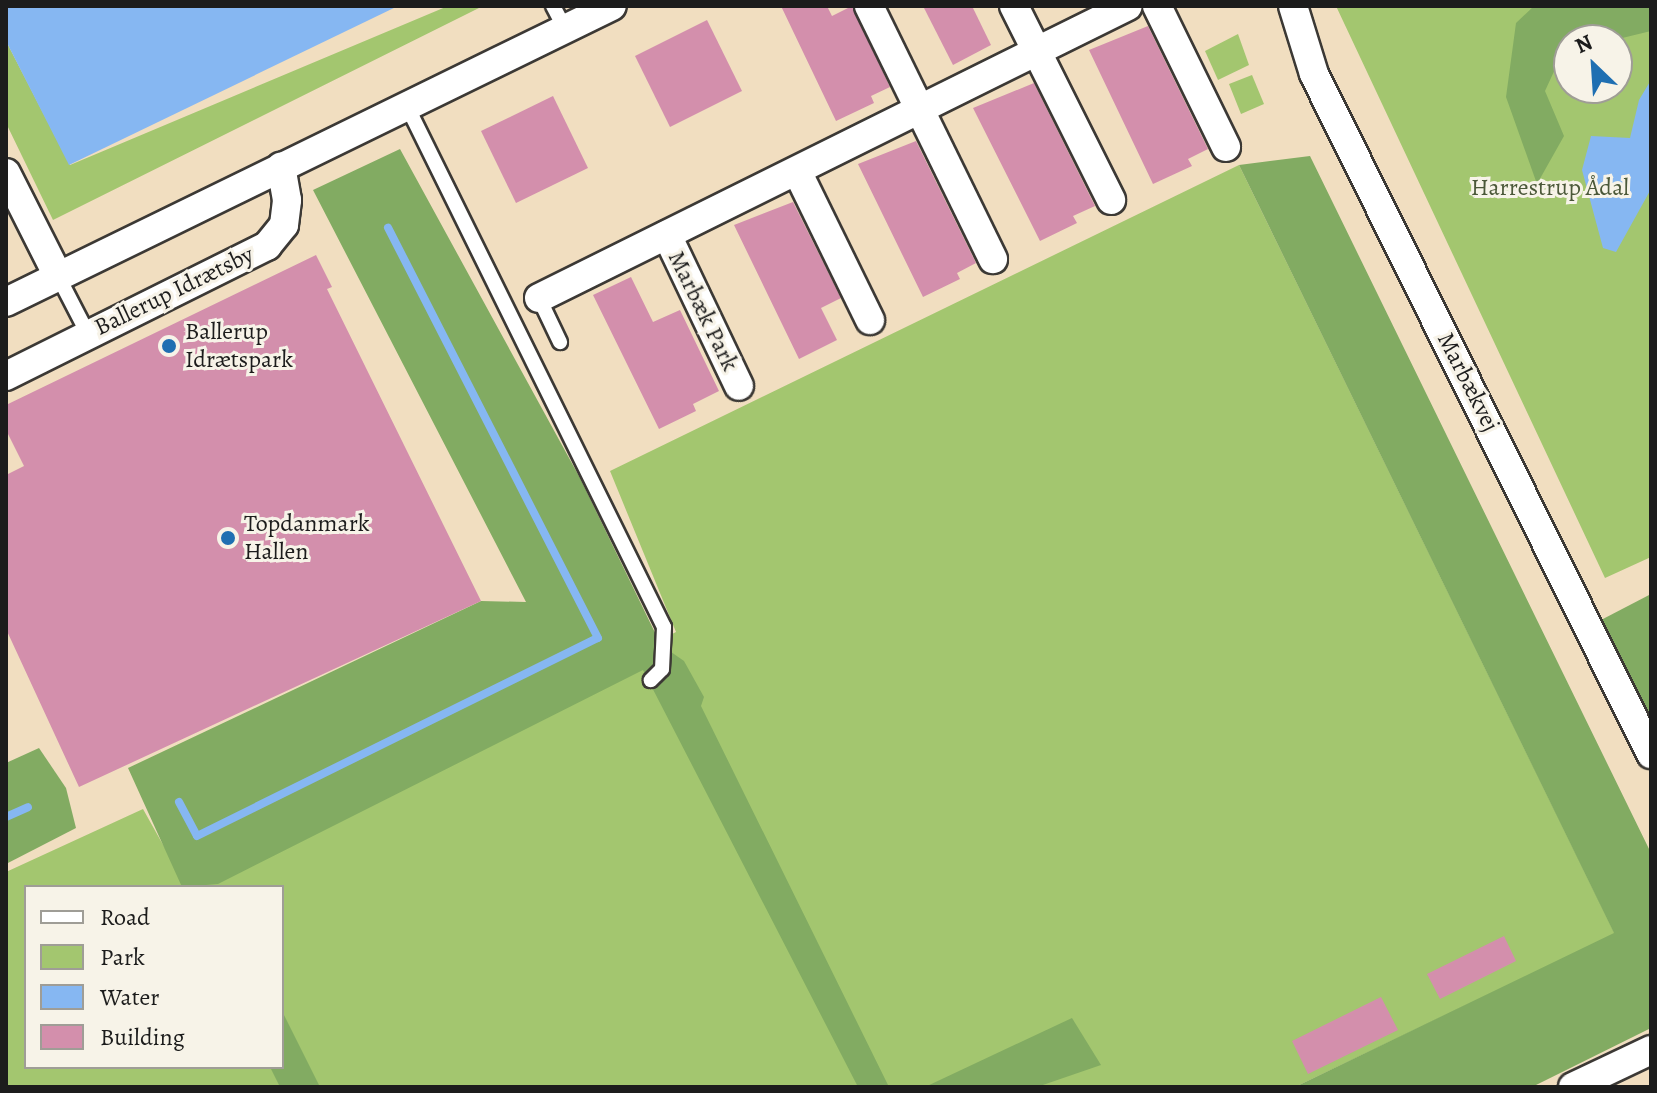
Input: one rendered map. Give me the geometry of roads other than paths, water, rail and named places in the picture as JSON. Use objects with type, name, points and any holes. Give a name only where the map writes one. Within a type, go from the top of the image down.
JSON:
[{"type":"street","points":[[6,302],[407,106],[559,18],[612,6]]},
{"type":"street","points":[[869,6],[993,259]]},
{"type":"street","points":[[1014,6],[1111,200]]},
{"type":"street","name":"Marbæk Park","points":[[539,298],[1128,6]]},
{"type":"street","points":[[1157,6],[1226,147]]},
{"type":"street","name":"Marbækvej","points":[[1293,6],[1314,74],[1651,754]]},
{"type":"street","name":"Ballerup Idrætsby","points":[[6,376],[267,246],[284,225],[287,200],[281,167]]},
{"type":"street","points":[[797,171],[870,320]]},
{"type":"street","points":[[6,173],[58,276]]},
{"type":"street","name":"Marbæk Park","points":[[667,235],[739,386]]},
{"type":"street","points":[[1573,1087],[1651,1050]]},
{"type":"lane","points":[[407,106],[664,627],[662,669],[651,680]]},
{"type":"lane","points":[[58,276],[88,334]]},
{"type":"lane","name":"Marbæk Park","points":[[539,298],[560,342]]},
{"type":"water","points":[[6,6],[398,6],[69,165],[6,41]]},
{"type":"water","points":[[1651,80],[1651,189],[1616,252],[1603,248],[1582,170],[1591,136],[1630,138],[1639,100]]},
{"type":"waterway","points":[[179,802],[197,836],[598,638],[388,228]]},
{"type":"waterway","points":[[6,817],[28,807]]},
{"type":"place","name":"Ballerup Idrætspark","points":[[169,346]]},
{"type":"place","name":"Topdanmark Hallen","points":[[228,538]]},
{"type":"park label","name":"Harrestrup Ådal","points":[[1550,188]]}]
